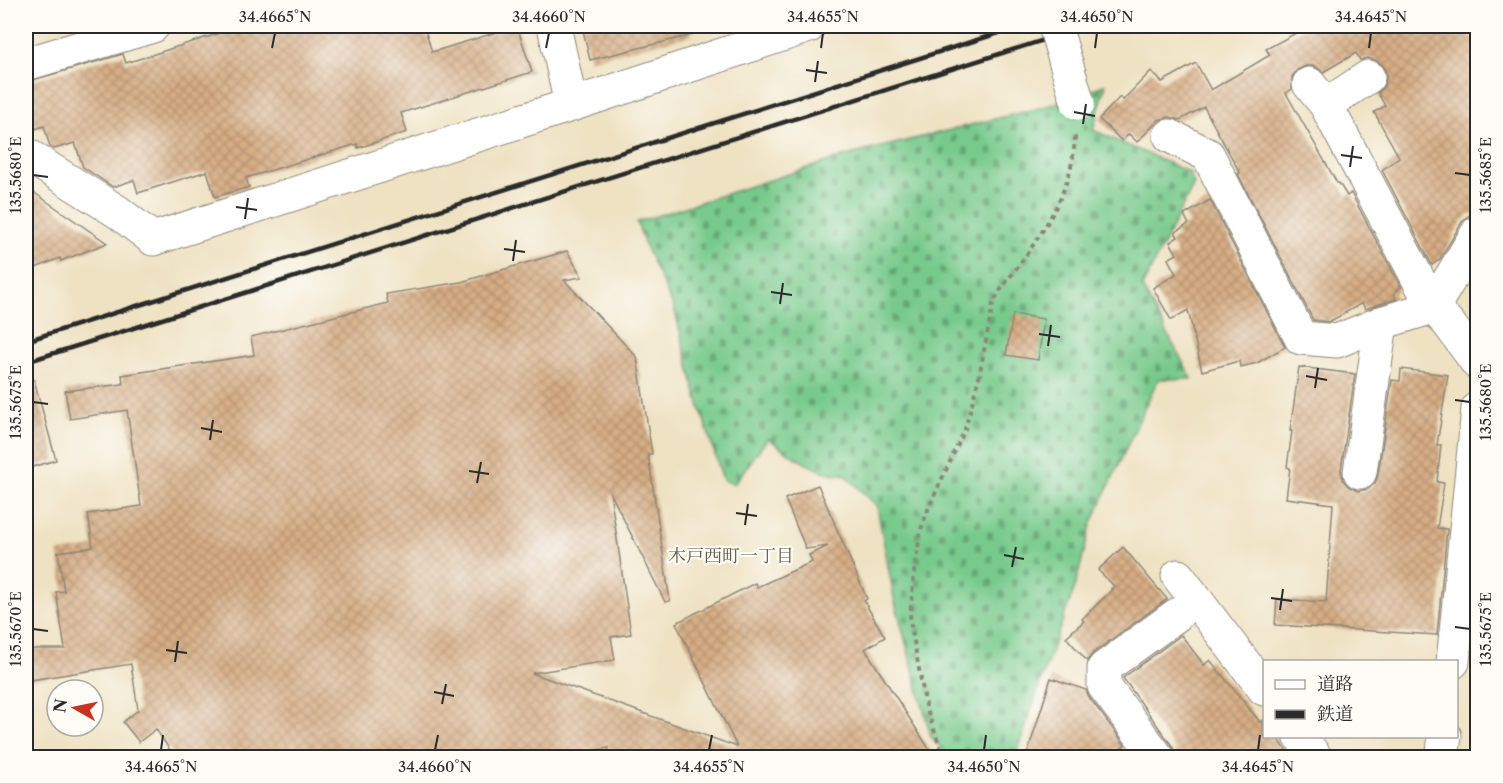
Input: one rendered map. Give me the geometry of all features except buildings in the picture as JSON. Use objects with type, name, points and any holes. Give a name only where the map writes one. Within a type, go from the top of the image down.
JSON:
[{"type":"street","points":[[26,64],[153,26]]},
{"type":"street","points":[[554,26],[571,105]]},
{"type":"street","points":[[26,153],[118,212],[153,239],[809,26]]},
{"type":"street","points":[[1055,26],[1078,104]]},
{"type":"street","points":[[1368,77],[1317,95],[1433,307],[1449,324],[1478,364]]},
{"type":"street","points":[[1170,136],[1208,155],[1301,338],[1337,341],[1381,323],[1433,307],[1478,232]]},
{"type":"street","points":[[1360,472],[1381,323]]},
{"type":"street","points":[[1453,660],[1478,408]]},
{"type":"street","points":[[1178,576],[1263,688]]},
{"type":"street","points":[[1158,758],[1104,686],[1104,668],[1178,614]]},
{"type":"street","points":[[1301,738],[1316,758]]},
{"type":"street","points":[[1442,758],[1445,738]]},
{"type":"path","points":[[944,758],[926,707],[910,620],[921,529],[965,429],[979,377],[993,304],[999,292],[1040,237],[1066,187],[1075,136],[1071,112],[1078,104]]},
{"type":"green space","points":[[1106,84],[1093,130],[1189,172],[1194,184],[1142,287],[1192,379],[1158,379],[1091,525],[1075,587],[1016,757],[949,757],[931,737],[894,598],[877,506],[844,474],[814,468],[768,438],[734,484],[723,480],[698,401],[674,308],[645,246],[637,222],[849,155],[1051,105]]},
{"type":"railway","points":[[26,341],[1021,26]]},
{"type":"railway","points":[[26,362],[1088,26]]},
{"type":"district","name":"木戸西町一丁目","points":[[731,556]]}]
